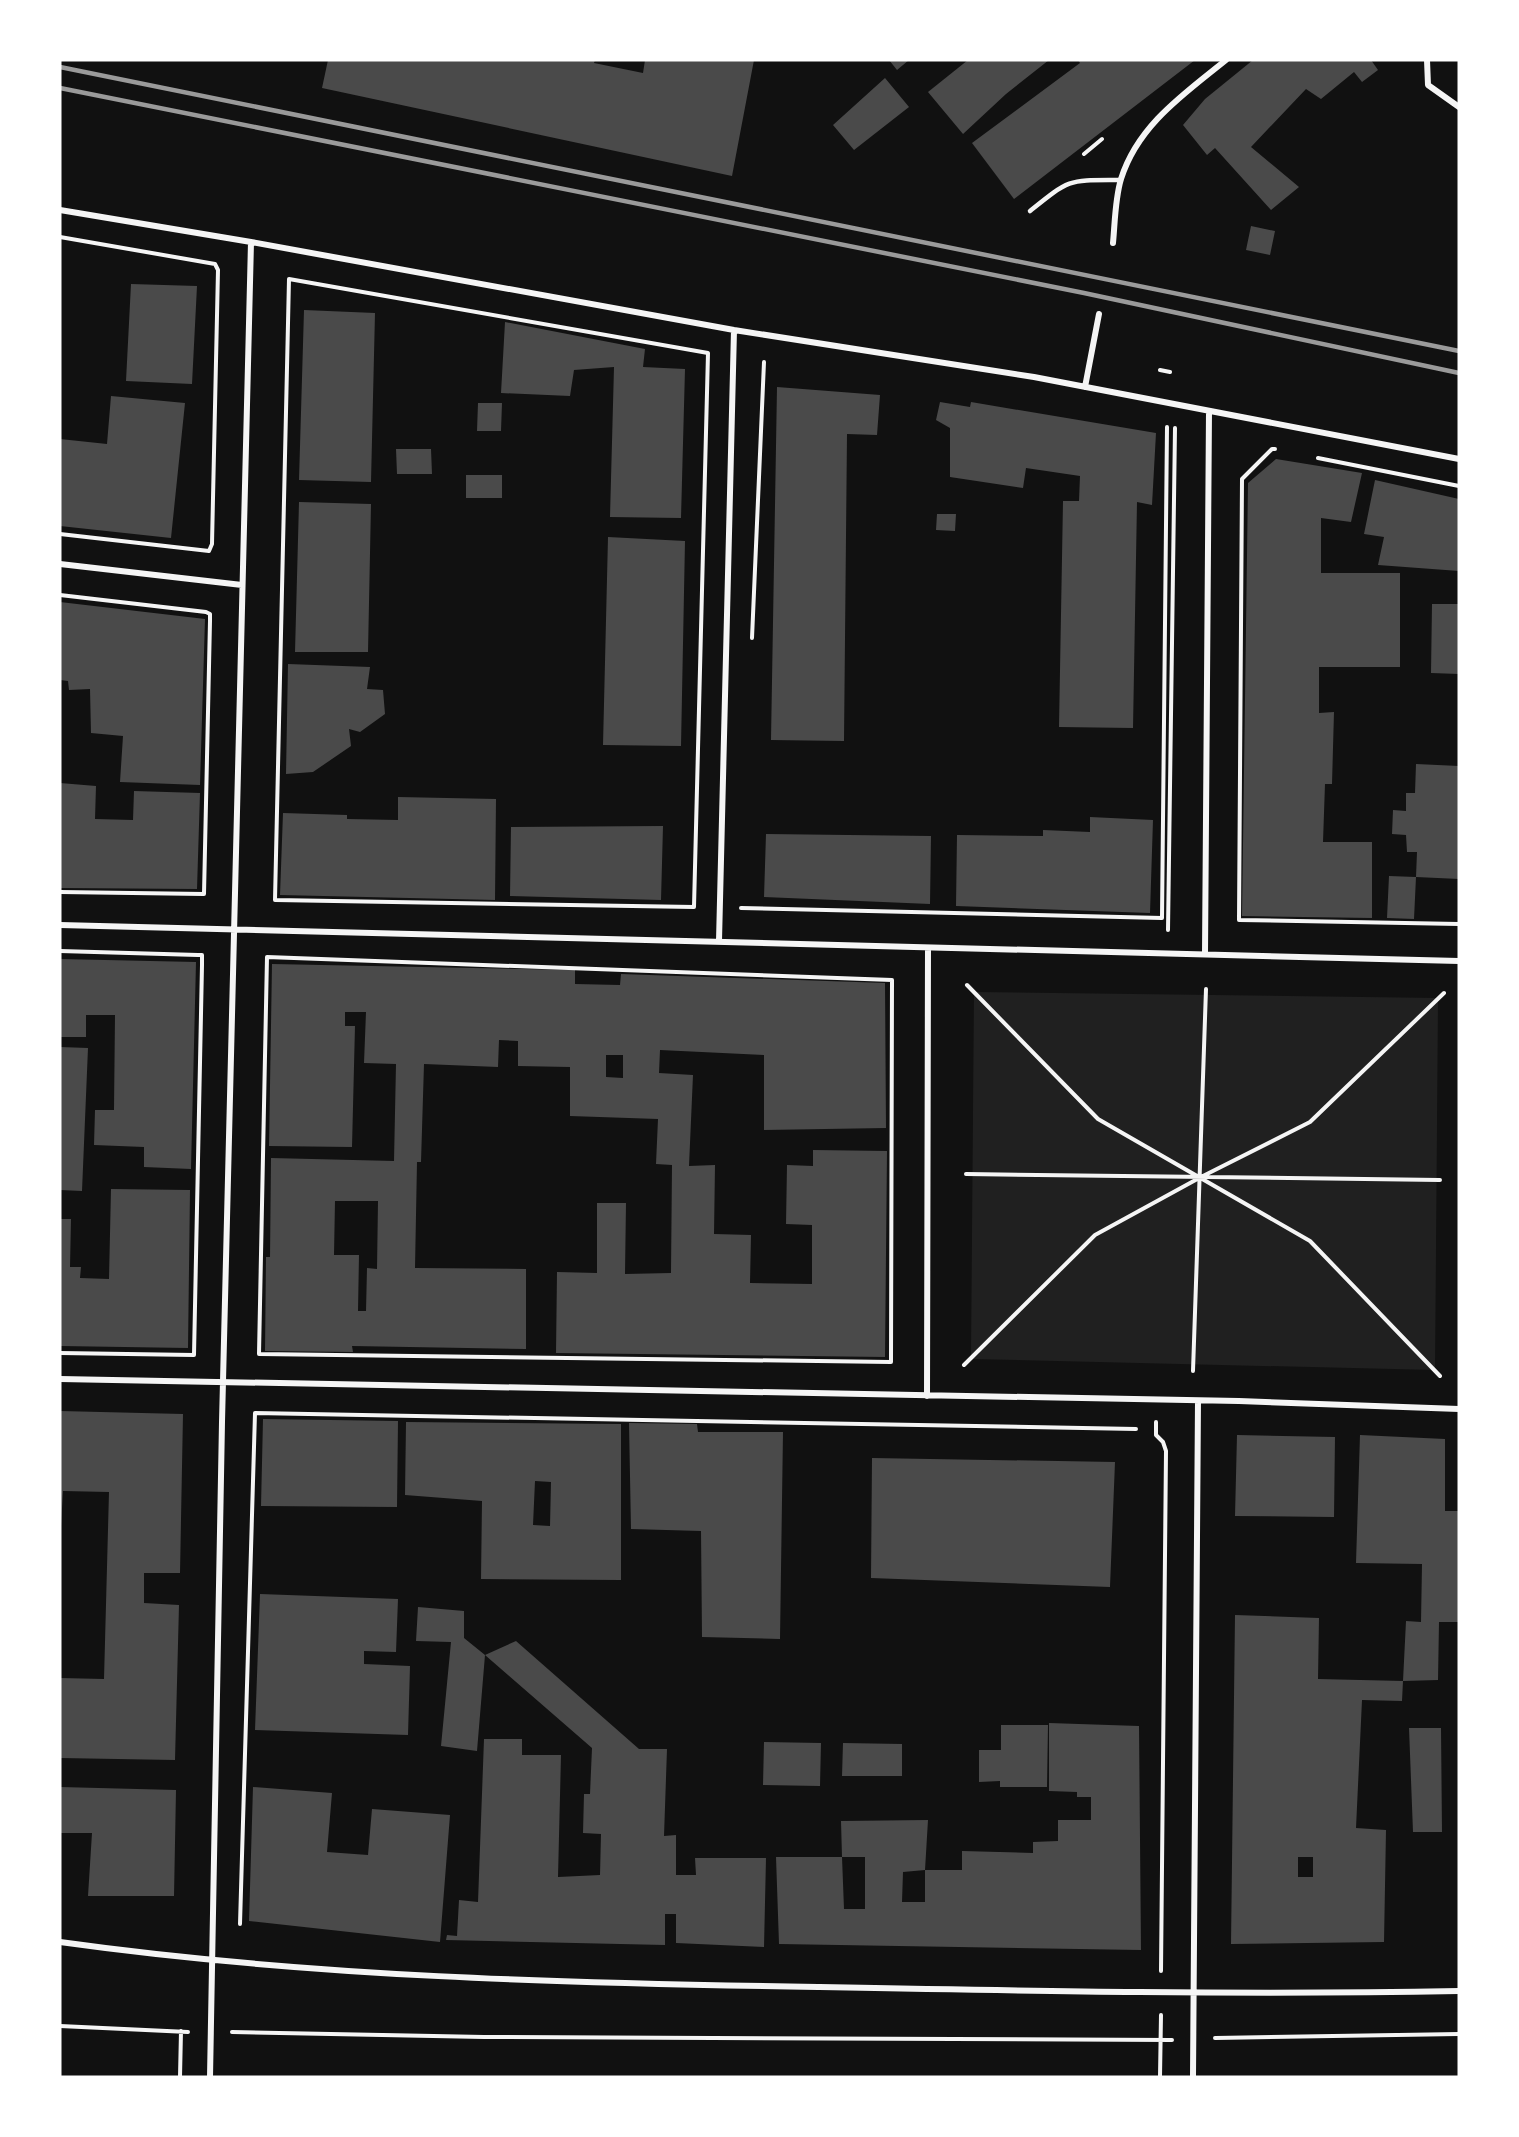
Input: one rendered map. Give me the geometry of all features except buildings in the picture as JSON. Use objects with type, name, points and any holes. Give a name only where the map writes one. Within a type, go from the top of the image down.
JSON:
[{"type":"street","points":[[1113,243],[1121,180],[1137,145],[1157,117],[1226,60]]},
{"type":"street","points":[[1427,60],[1428,85],[1459,106]]},
{"type":"street","points":[[60,210],[251,242],[734,330],[947,362],[1175,403],[1459,459]]},
{"type":"street","points":[[210,2077],[223,1382],[251,242]]},
{"type":"street","points":[[1085,387],[1099,314]]},
{"type":"street","points":[[719,941],[734,330]]},
{"type":"street","points":[[1205,954],[1209,411]]},
{"type":"street","points":[[60,564],[242,585]]},
{"type":"street","points":[[60,925],[1459,961]]},
{"type":"street","points":[[927,1395],[928,948]]},
{"type":"street","points":[[60,1379],[927,1395],[1459,1409]]},
{"type":"street","points":[[1193,2077],[1198,1401]]},
{"type":"street","points":[[60,1942],[212,1959],[380,1973],[542,1982],[1193,1992],[1459,1991]]},
{"type":"lane","points":[[1030,211],[1065,183],[1077,180],[1121,180]]},
{"type":"path","points":[[1084,154],[1102,139]]},
{"type":"path","points":[[60,237],[215,264],[218,270],[212,544],[209,551],[60,534]]},
{"type":"path","points":[[694,907],[275,900],[289,279],[708,353]]},
{"type":"path","points":[[752,647],[764,362]]},
{"type":"path","points":[[1160,370],[1170,372]]},
{"type":"path","points":[[1169,918],[1175,403]]},
{"type":"path","points":[[741,896],[740,908],[1162,918],[1167,427]]},
{"type":"path","points":[[1284,451],[1272,449],[1242,479],[1239,920],[1459,924]]},
{"type":"path","points":[[1307,456],[1459,486]]},
{"type":"path","points":[[60,595],[210,614],[204,894],[60,892]]},
{"type":"path","points":[[60,951],[202,955],[202,965],[194,1355],[60,1353]]},
{"type":"path","points":[[267,957],[892,980],[891,1362],[259,1354],[267,957]]},
{"type":"path","points":[[967,986],[1098,1119],[1310,1241],[1440,1376]]},
{"type":"path","points":[[1194,1371],[1206,989]]},
{"type":"path","points":[[964,1365],[1095,1235],[1201,1177],[1310,1122],[1444,993]]},
{"type":"path","points":[[966,1174],[1440,1180]]},
{"type":"path","points":[[240,1924],[255,1413],[1136,1430]]},
{"type":"path","points":[[1156,1435],[1163,1442],[1166,1451],[1161,1949]]},
{"type":"path","points":[[60,2026],[181,2031],[180,2077]]},
{"type":"path","points":[[238,2032],[496,2037],[1138,2041],[1160,2043],[1160,2077]]},
{"type":"path","points":[[1220,2038],[1459,2034]]},
{"type":"shaded area","points":[[974,992],[1438,998],[1435,1370],[971,1359]]},
{"type":"railway","points":[[60,67],[1459,351]]},
{"type":"railway","points":[[60,88],[1084,293],[1459,373]]}]
